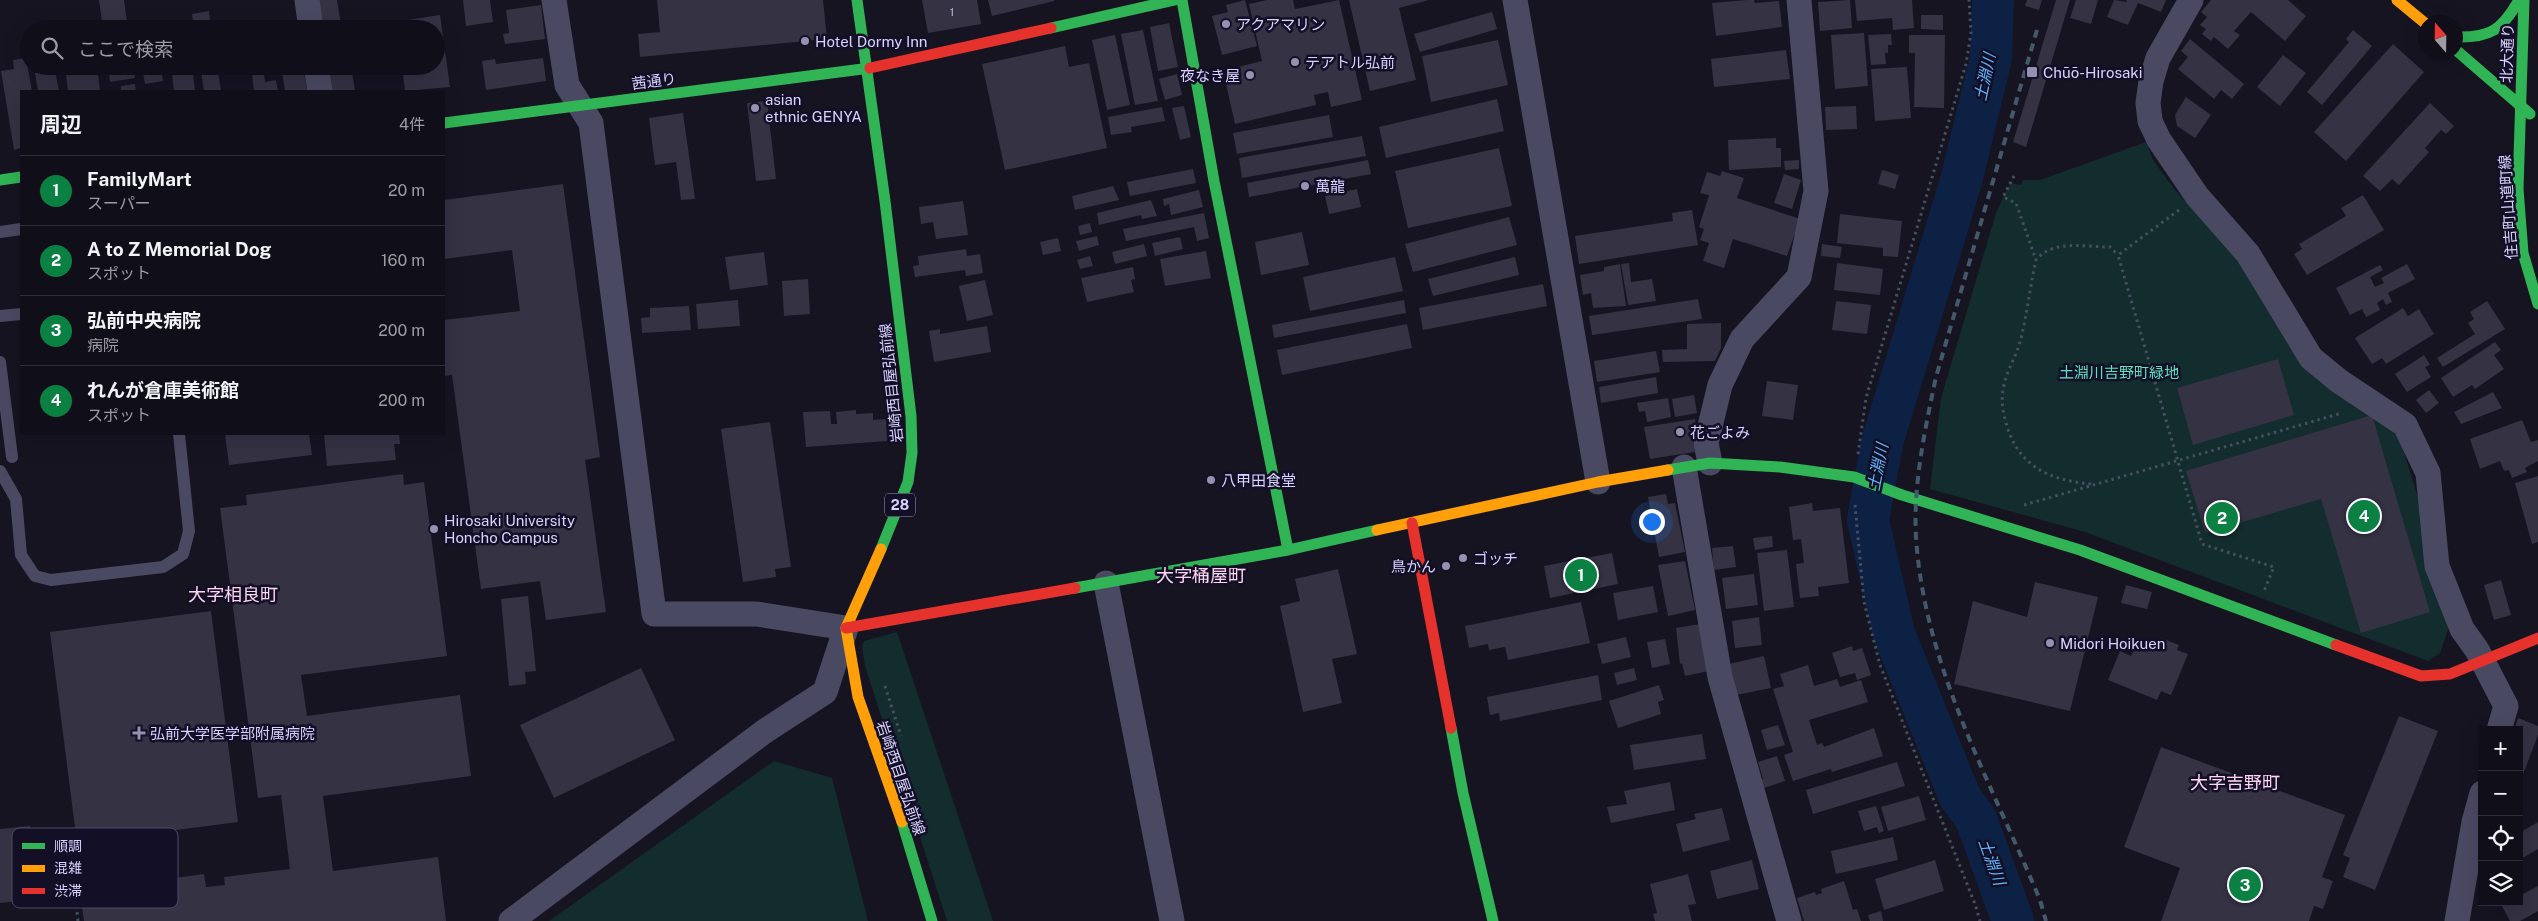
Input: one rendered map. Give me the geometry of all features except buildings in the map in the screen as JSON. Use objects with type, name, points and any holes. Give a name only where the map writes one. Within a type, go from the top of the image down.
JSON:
[{"type":"street","points":[[307,0],[310,20]]},
{"type":"street","points":[[554,0],[567,85],[578,106],[591,123],[654,614],[757,614],[846,628],[1288,550],[1598,482],[1710,463],[1780,467],[1858,479],[1902,495],[2080,550],[2421,676],[2450,674],[2538,638]]},
{"type":"street","name":"岩崎西目屋弘前線","points":[[856,0],[868,69],[910,406],[912,453],[908,482],[898,510],[846,628],[858,697],[900,816],[932,921]]},
{"type":"street","name":"茜通り","points":[[445,123],[868,69],[1174,0]]},
{"type":"street","points":[[1182,0],[1214,181],[1288,550]]},
{"type":"street","points":[[1515,0],[1598,482]]},
{"type":"street","points":[[1710,463],[1706,443],[1720,385],[1742,339],[1799,277],[1816,191],[1799,0]]},
{"type":"street","points":[[2191,0],[2158,58],[2150,81],[2148,103],[2150,120],[2159,140],[2197,196],[2248,254],[2311,358],[2339,381],[2405,425],[2428,473],[2437,566],[2462,628],[2482,660],[2506,706],[2500,726]]},
{"type":"street","points":[[2397,0],[2418,17]]},
{"type":"street","points":[[2463,37],[2483,37],[2492,33],[2510,17],[2519,0]]},
{"type":"street","name":"北大通り","points":[[2520,107],[2524,0]]},
{"type":"street","points":[[2463,56],[2520,107],[2538,120]]},
{"type":"street","points":[[317,75],[320,90]]},
{"type":"street","name":"住吉町山道町線","points":[[2520,107],[2518,189],[2523,253],[2538,304]]},
{"type":"street","points":[[1684,468],[1720,677],[1789,921]]},
{"type":"street","points":[[1412,523],[1463,793],[1493,921]]},
{"type":"street","points":[[1106,583],[1172,921]]},
{"type":"street","points":[[510,921],[765,731],[825,692],[846,628]]},
{"type":"street","points":[[2457,921],[2478,808]]},
{"type":"lane","points":[[0,232],[20,230]]},
{"type":"lane","points":[[0,316],[20,314]]},
{"type":"lane","points":[[0,362],[12,457]]},
{"type":"lane","points":[[0,471],[16,499],[21,555],[35,576],[51,580],[163,567],[182,554],[190,531],[179,435]]},
{"type":"path","points":[[1969,0],[1971,34],[1966,64],[1866,398],[1858,479],[1857,540],[1864,602],[1880,665],[1975,904],[1980,921]]},
{"type":"path","points":[[2014,176],[2003,197],[2016,203],[2036,260]]},
{"type":"path","points":[[2118,255],[2197,196]]},
{"type":"path","points":[[2094,485],[2068,482],[2036,468],[2019,452],[2007,426],[2002,399],[2004,385],[2020,343],[2036,260],[2043,251],[2058,246],[2110,247],[2118,255],[2202,544],[2274,567],[2254,615]]},
{"type":"path","points":[[2015,508],[2373,403]]},
{"type":"path","points":[[77,908],[78,921]]},
{"type":"green space","name":"土淵川吉野町緑地","points":[[2146,142],[2153,160],[2175,190],[2400,439],[2427,527],[2449,626],[2440,653],[2428,661],[2085,532],[1930,489],[1941,398],[1996,213],[2010,183],[2021,185],[2023,180],[2040,180]]},
{"type":"green space","points":[[897,632],[993,921],[947,921],[865,666],[862,646],[864,641]]},
{"type":"green space","points":[[774,761],[832,778],[868,921],[549,921]]},
{"type":"waterway","name":"土淵川","points":[[1993,0],[1991,58],[1961,181],[1882,443],[1868,520],[1894,634],[1960,797],[1976,819],[2013,921]]},
{"type":"railway","points":[[2037,30],[1936,377],[1918,477],[1916,537],[1922,585],[1932,632],[1946,678],[1982,768],[2040,900],[2046,921]]},
{"type":"traffic: fast","points":[[857,0],[885,201],[911,416],[912,453],[908,482],[881,549]]},
{"type":"traffic: fast","points":[[1051,28],[1175,0]]},
{"type":"traffic: fast","points":[[1182,0],[1214,181],[1288,550]]},
{"type":"traffic: fast","points":[[2463,37],[2478,36],[2494,30],[2507,19],[2519,0]]},
{"type":"traffic: fast","points":[[2524,0],[2518,189],[2523,253],[2538,304]]},
{"type":"traffic: fast","points":[[2463,56],[2530,114]]},
{"type":"traffic: fast","points":[[445,123],[870,68]]},
{"type":"traffic: fast","points":[[0,180],[20,177]]},
{"type":"traffic: fast","points":[[1668,470],[1710,463],[1780,467],[1854,477],[1902,495],[2080,550],[2336,645]]},
{"type":"traffic: fast","points":[[1075,588],[1288,550],[1377,530]]},
{"type":"traffic: fast","points":[[1451,728],[1463,793],[1493,921]]},
{"type":"traffic: fast","points":[[902,822],[932,921]]},
{"type":"traffic: slow","points":[[2397,0],[2418,17]]},
{"type":"traffic: slow","points":[[1377,530],[1598,482],[1668,470]]},
{"type":"traffic: slow","points":[[881,549],[846,628],[858,697],[902,822]]},
{"type":"traffic: jam","points":[[870,68],[1051,28]]},
{"type":"traffic: jam","points":[[1412,523],[1451,728]]},
{"type":"traffic: jam","points":[[846,628],[1075,588]]},
{"type":"traffic: jam","points":[[2336,645],[2421,676],[2450,674],[2538,638]]},
{"type":"place","name":"アクアマリン","points":[[1226,24]]},
{"type":"place","name":"Hotel Dormy Inn","points":[[805,41]]},
{"type":"place","name":"テアトル弘前","points":[[1295,62]]},
{"type":"place","name":"Chūō-Hirosaki","points":[[2032,72]]},
{"type":"place","name":"夜なき屋","points":[[1250,75]]},
{"type":"place","name":"asian ethnic GENYA","points":[[755,108]]},
{"type":"place","name":"萬龍","points":[[1305,186]]},
{"type":"place","name":"花ごよみ","points":[[1680,432]]},
{"type":"place","name":"八甲田食堂","points":[[1211,480]]},
{"type":"place","name":"れんが倉庫美術館","points":[[2364,516]]},
{"type":"place","name":"A to Z Memorial Dog","points":[[2222,518]]},
{"type":"place","name":"Hirosaki University Honcho Campus","points":[[434,529]]},
{"type":"place","name":"ゴッチ","points":[[1463,558]]},
{"type":"place","name":"鳥かん","points":[[1446,566]]},
{"type":"place","name":"FamilyMart","points":[[1581,575]]},
{"type":"place","name":"Midori Hoikuen","points":[[2050,643]]},
{"type":"place","name":"弘前大学医学部附属病院","points":[[139,733]]},
{"type":"place","name":"弘前中央病院","points":[[2245,885]]},
{"type":"district","name":"大字桶屋町","points":[[1201,575]]},
{"type":"district","name":"大字相良町","points":[[233,594]]},
{"type":"district","name":"大字吉野町","points":[[2235,782]]}]
